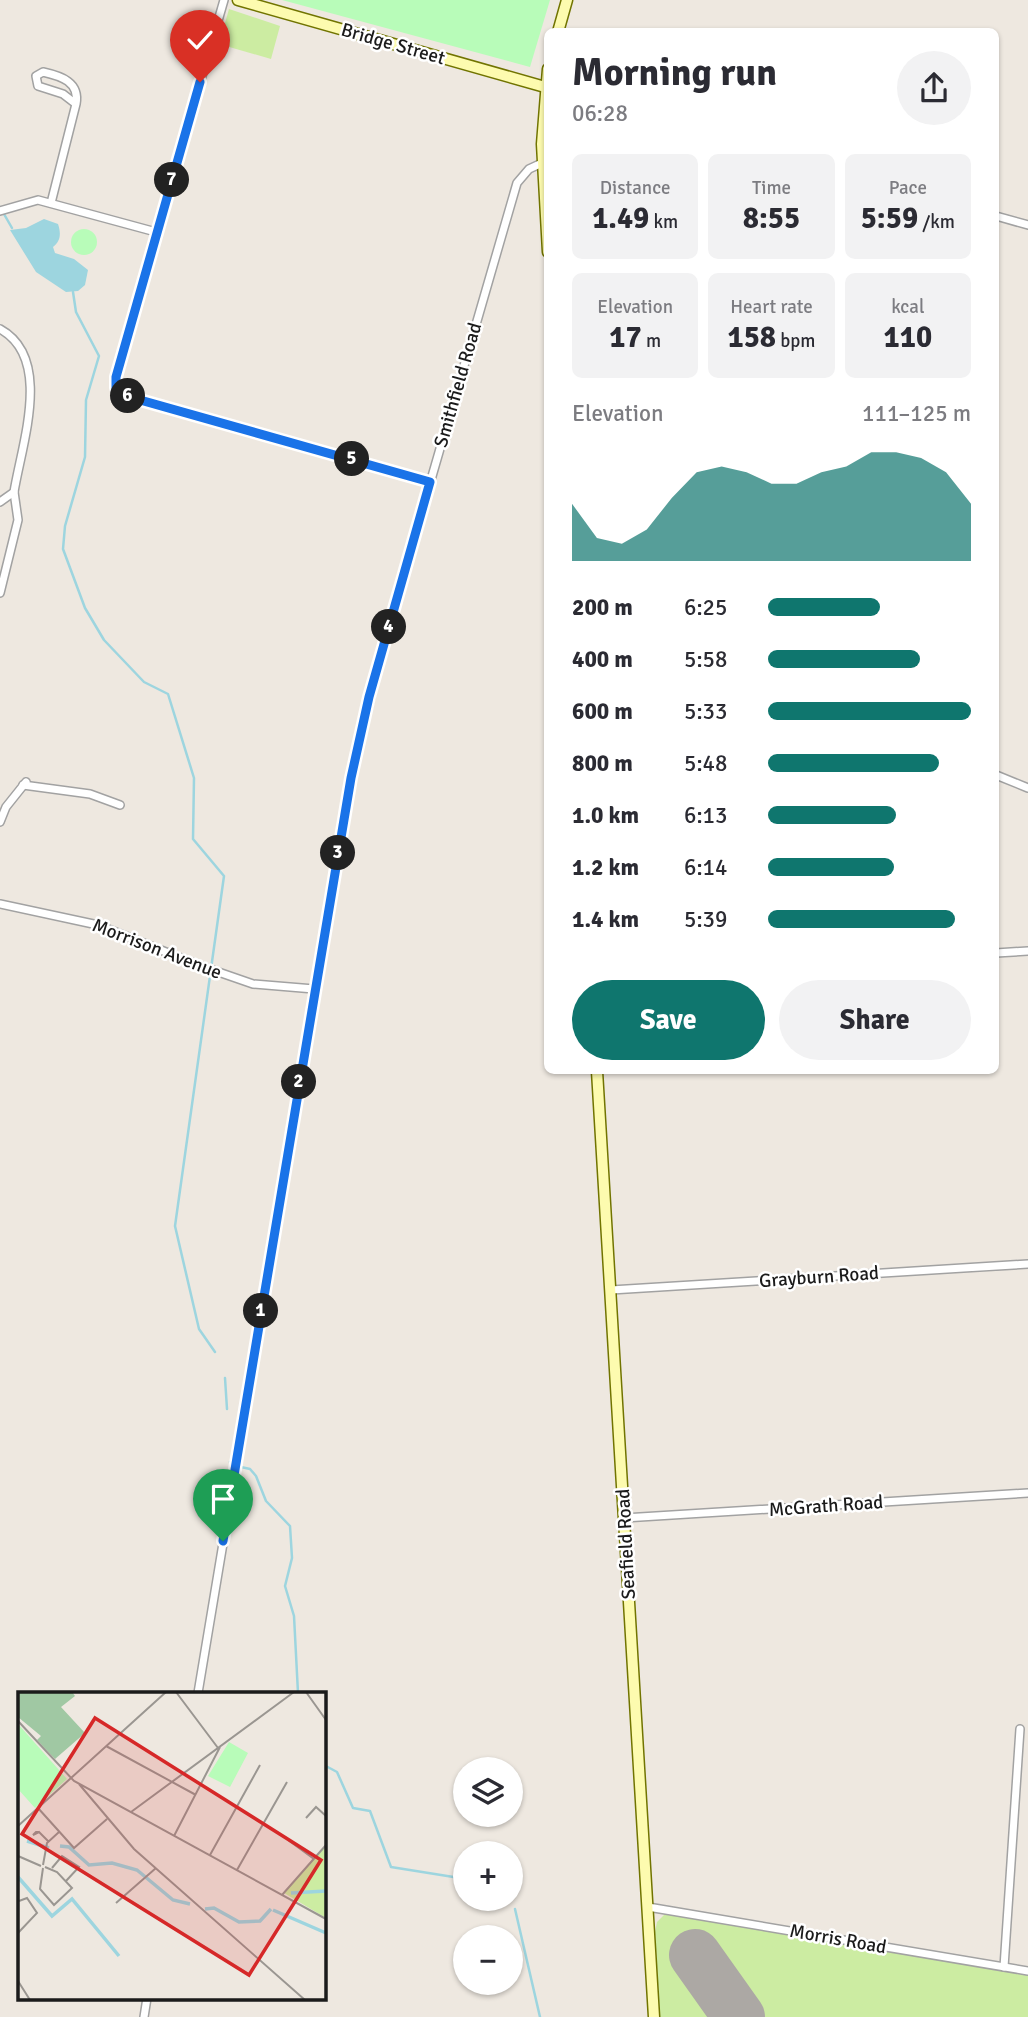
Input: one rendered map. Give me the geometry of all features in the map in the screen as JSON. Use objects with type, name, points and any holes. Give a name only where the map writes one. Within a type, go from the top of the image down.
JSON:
[{"type":"street","points":[[224,0],[116,377],[117,391],[430,482]]},
{"type":"street","name":"Bridge Street","points":[[238,0],[544,86]]},
{"type":"street","points":[[559,28],[567,0]]},
{"type":"street","points":[[51,203],[76,104],[76,91],[67,80],[43,72],[36,76],[38,86],[63,94],[76,104]]},
{"type":"street","points":[[544,125],[544,193]]},
{"type":"street","name":"Smithfield Road","points":[[198,1692],[314,989],[358,743],[517,183],[529,169],[542,163]]},
{"type":"street","points":[[0,211],[38,200],[156,232]]},
{"type":"street","points":[[999,217],[1028,225]]},
{"type":"street","points":[[0,329],[19,344],[32,374],[14,492],[18,520],[0,593]]},
{"type":"street","points":[[0,502],[14,492]]},
{"type":"street","points":[[999,776],[1028,788]]},
{"type":"street","points":[[0,822],[6,807],[25,783],[90,794],[120,805]]},
{"type":"street","name":"Morrison Avenue","points":[[0,904],[98,925],[201,967],[253,984],[314,989]]},
{"type":"street","points":[[999,953],[1028,951]]},
{"type":"street","name":"Seafield Road","points":[[597,1074],[654,2017]]},
{"type":"street","name":"Grayburn Road","points":[[611,1290],[1028,1264]]},
{"type":"street","name":"McGrath Road","points":[[624,1518],[1028,1493]]},
{"type":"street","points":[[1004,1967],[1020,1729]]},
{"type":"street","name":"Morris Road","points":[[648,1907],[1028,1971]]},
{"type":"green space","points":[[282,0],[550,0],[530,67]]},
{"type":"green space","points":[[229,9],[280,26],[271,59],[219,44]]},
{"type":"green space","points":[[84,229],[93,233],[97,242],[93,251],[84,255],[75,251],[71,242],[75,233]]},
{"type":"green space","points":[[665,1914],[1028,1975],[1028,2017],[660,2017],[655,1932],[657,1922]]},
{"type":"water","points":[[44,219],[58,224],[60,237],[53,247],[55,253],[74,259],[88,270],[85,285],[78,291],[66,292],[36,272],[10,230],[26,228]]},
{"type":"waterway","points":[[0,207],[12,228]]},
{"type":"waterway","points":[[73,292],[76,312],[99,356],[86,400],[85,457],[65,526],[63,549],[85,608],[104,640],[144,682],[168,694],[194,778],[193,839],[224,876],[175,1226],[199,1329],[215,1352]]},
{"type":"waterway","points":[[225,1378],[227,1409]]},
{"type":"waterway","points":[[241,1467],[250,1469],[256,1476],[266,1501],[290,1526],[292,1558],[285,1586],[294,1616],[298,1692]]},
{"type":"waterway","points":[[326,1766],[337,1772],[353,1808],[370,1811],[391,1867],[453,1877]]},
{"type":"waterway","points":[[515,1911],[540,2017]]},
{"type":"runway","points":[[695,1955],[739,2017]]},
{"type":"route","points":[[200,82],[116,377],[114,385],[117,391],[126,396],[430,482],[369,697],[351,778],[223,1541]]}]
